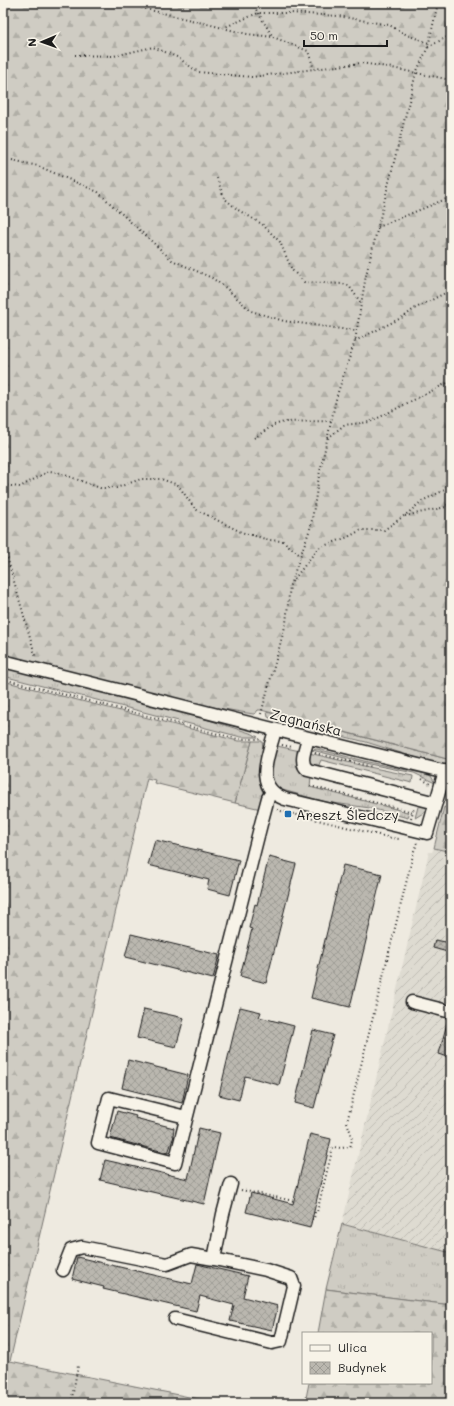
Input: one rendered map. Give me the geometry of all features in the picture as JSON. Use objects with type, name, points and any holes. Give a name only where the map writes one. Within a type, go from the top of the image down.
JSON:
[{"type":"street","name":"Zagnańska","points":[[3,661],[448,772]]},
{"type":"street","points":[[275,730],[265,773],[266,782],[272,792],[285,799],[427,833],[436,803],[448,772]]},
{"type":"street","points":[[308,738],[302,762],[304,767],[308,770],[436,803]]},
{"type":"street","points":[[186,1117],[109,1098],[98,1143],[175,1163],[268,798],[272,792]]},
{"type":"street","points":[[412,1002],[451,1012]]},
{"type":"street","points":[[214,1259],[223,1214],[234,1187]]},
{"type":"street","points":[[63,1270],[71,1250],[82,1248],[167,1264],[191,1255],[266,1270],[291,1278],[294,1286],[281,1341],[272,1343],[175,1319]]},
{"type":"path","points":[[122,3],[247,34],[273,37],[308,51],[314,69]]},
{"type":"path","points":[[252,3],[273,37]]},
{"type":"path","points":[[258,725],[286,623],[290,585],[311,526],[319,476],[331,420],[337,395],[355,341],[366,275],[416,73],[428,47],[438,3]]},
{"type":"path","points":[[223,28],[258,13],[338,16],[389,26],[407,35],[429,43]]},
{"type":"path","points":[[428,47],[451,35]]},
{"type":"path","points":[[75,55],[114,56],[153,47],[177,57],[198,72],[252,77],[362,63],[451,80]]},
{"type":"path","points":[[12,160],[38,166],[98,192],[172,260],[212,278],[226,288],[251,311],[284,320],[356,331]]},
{"type":"path","points":[[217,178],[224,198],[238,210],[262,224],[280,242],[292,270],[304,282],[343,284],[349,286],[361,303]]},
{"type":"path","points":[[378,227],[451,197]]},
{"type":"path","points":[[355,341],[405,316],[414,309],[451,290]]},
{"type":"path","points":[[327,438],[344,425],[370,422],[451,380]]},
{"type":"path","points":[[254,438],[274,424],[284,422],[331,420]]},
{"type":"path","points":[[3,485],[20,487],[49,471],[57,472],[100,488],[116,488],[140,479],[161,479],[178,485],[196,510],[241,532],[269,540],[283,541],[300,555]]},
{"type":"path","points":[[290,585],[318,548],[361,530],[384,530],[422,501],[451,487]]},
{"type":"path","points":[[404,516],[446,507],[451,502]]},
{"type":"path","points":[[3,543],[39,670]]},
{"type":"path","points":[[3,679],[238,739],[260,739]]},
{"type":"path","points":[[279,744],[293,747]]},
{"type":"path","points":[[310,786],[413,812]]},
{"type":"path","points":[[266,808],[391,838],[402,839]]},
{"type":"path","points":[[312,1219],[314,1219],[315,1212],[317,1212],[317,1206],[333,1146],[340,1148],[350,1147],[352,1143],[353,1137],[347,1122],[417,844],[417,842],[413,839]]},
{"type":"path","points":[[234,1187],[288,1201],[294,1201]]},
{"type":"path","points":[[71,1403],[78,1366]]},
{"type":"shaded area","points":[[434,848],[451,852],[451,1253],[342,1224],[429,852],[432,852]]},
{"type":"green space","points":[[3,3],[451,3],[451,760],[261,710],[258,710],[255,714],[253,714],[195,704],[3,656]]},
{"type":"green space","points":[[3,667],[187,713],[253,734],[258,737],[241,737],[3,676]]},
{"type":"green space","points":[[3,681],[238,741],[252,741],[235,803],[154,783],[155,780],[147,778],[10,1361],[219,1403],[3,1403]]},
{"type":"green space","points":[[267,712],[451,760],[451,767],[366,742],[272,719],[268,717]]},
{"type":"green space","points":[[252,741],[262,741],[263,748],[258,774],[264,794],[261,809],[235,803]]},
{"type":"green space","points":[[277,746],[300,751],[297,767],[300,772],[311,776],[310,787],[407,812],[409,814],[408,818],[370,808],[326,802],[279,789],[275,784],[272,774],[272,763]]},
{"type":"green space","points":[[317,749],[368,762],[426,774],[431,776],[435,783],[414,773],[312,750]]},
{"type":"green space","points":[[309,753],[413,776],[412,783],[321,760],[318,767],[309,764]]},
{"type":"green space","points":[[419,803],[428,807],[425,812],[415,818]]},
{"type":"green space","points":[[444,807],[451,809],[451,852],[434,848]]},
{"type":"green space","points":[[342,1224],[451,1253],[451,1305],[326,1289]]},
{"type":"green space","points":[[326,1289],[451,1305],[451,1403],[305,1403],[309,1384],[432,1384],[432,1332],[318,1332]]},
{"type":"building","points":[[155,840],[239,860],[230,895],[207,889],[209,880],[148,865]]},
{"type":"building","points":[[269,857],[296,864],[266,983],[240,976],[252,929],[249,928],[255,904],[257,905]]},
{"type":"building","points":[[343,865],[382,874],[350,1007],[311,998]]},
{"type":"building","points":[[131,934],[219,955],[213,979],[125,957]]},
{"type":"building","points":[[435,940],[451,943],[451,953],[433,948]]},
{"type":"building","points":[[240,1007],[261,1012],[259,1017],[294,1026],[279,1085],[245,1076],[239,1100],[219,1095]]},
{"type":"building","points":[[144,1009],[184,1018],[176,1047],[137,1038]]},
{"type":"building","points":[[448,1019],[451,1020],[451,1058],[439,1054]]},
{"type":"building","points":[[313,1030],[333,1035],[314,1108],[295,1103]]},
{"type":"building","points":[[128,1060],[188,1075],[182,1103],[122,1088]]},
{"type":"building","points":[[117,1111],[136,1116],[135,1118],[174,1128],[174,1136],[168,1153],[110,1138]]},
{"type":"building","points":[[199,1128],[220,1133],[204,1204],[100,1180],[105,1160],[188,1179]]},
{"type":"building","points":[[310,1134],[331,1139],[310,1228],[246,1212],[251,1193],[293,1204]]},
{"type":"building","points":[[77,1257],[192,1284],[197,1264],[248,1276],[243,1297],[278,1306],[272,1330],[230,1321],[234,1305],[200,1296],[196,1311],[103,1289],[104,1287],[72,1279]]},
{"type":"place","name":"Areszt Śledczy","points":[[288,814]]}]
